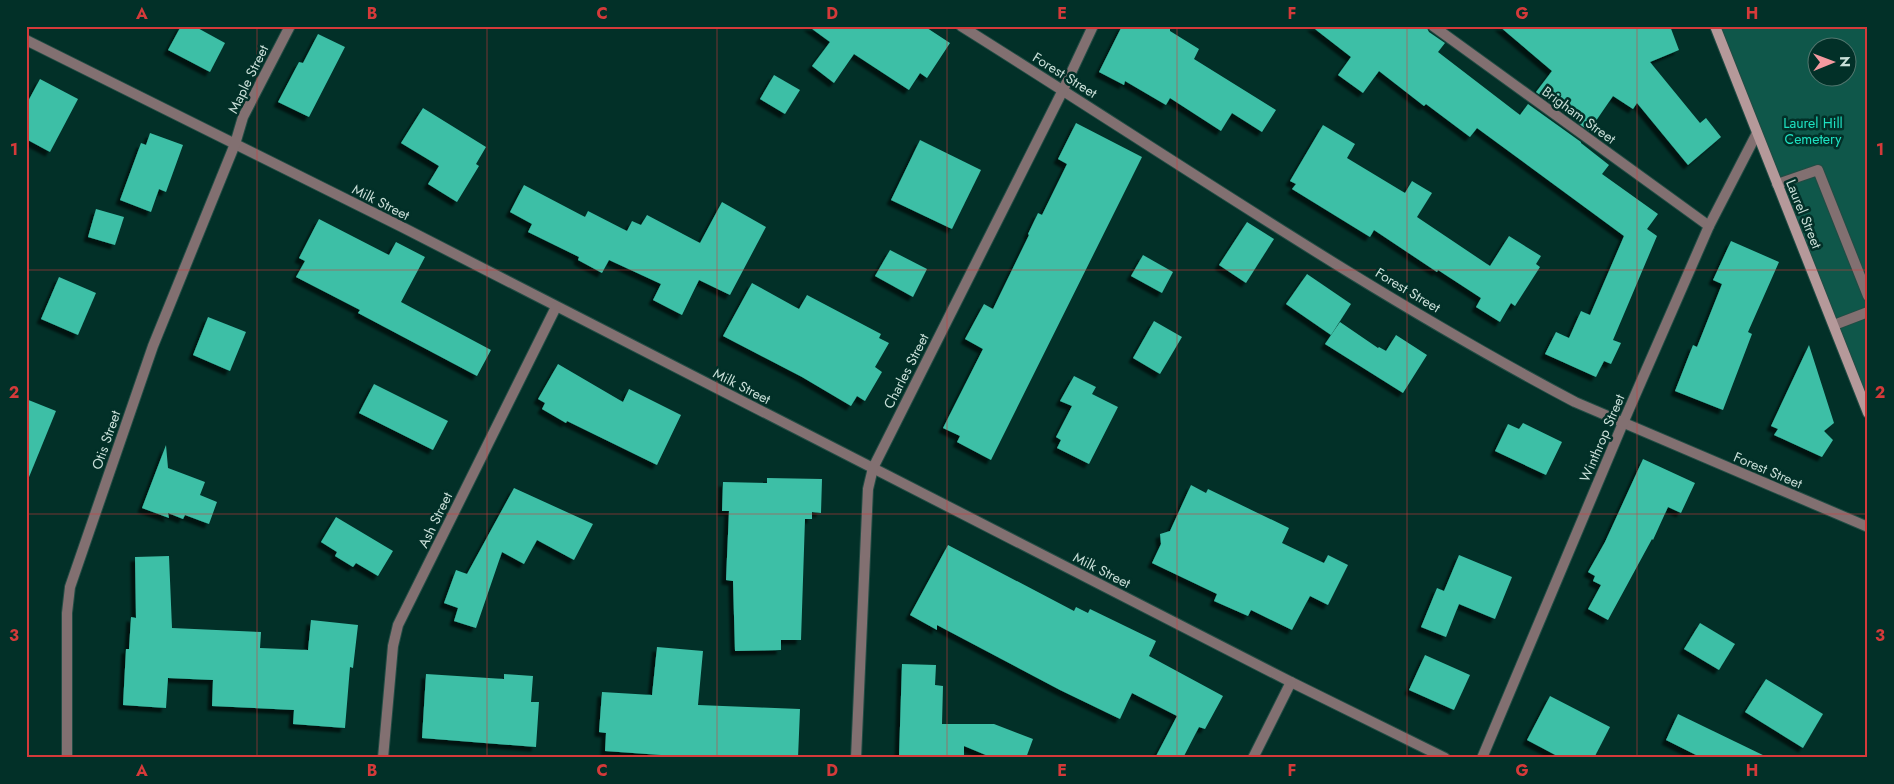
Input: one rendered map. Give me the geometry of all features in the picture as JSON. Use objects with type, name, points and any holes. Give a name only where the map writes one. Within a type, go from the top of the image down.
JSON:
[{"type":"main road","name":"Laurel Street","points":[[1715,26],[1868,413]]},
{"type":"street","name":"Maple Street","points":[[234,144],[244,117],[290,26]]},
{"type":"street","name":"Forest Street","points":[[961,26],[1281,229],[1533,380],[1574,402],[1868,527]]},
{"type":"street","name":"Charles Street","points":[[856,758],[868,489],[873,468],[1063,90],[1093,26]]},
{"type":"street","name":"Brigham Street","points":[[1433,26],[1709,226]]},
{"type":"street","name":"Milk Street","points":[[26,40],[1444,758]]},
{"type":"street","name":"Winthrop Street","points":[[1482,758],[1623,423],[1709,226],[1757,133]]},
{"type":"street","name":"Otis Street","points":[[67,758],[67,613],[70,588],[153,346],[234,144]]},
{"type":"street","points":[[1777,184],[1818,170],[1868,296]]},
{"type":"street","name":"Ash Street","points":[[383,758],[393,646],[398,625],[556,307]]},
{"type":"street","points":[[1834,325],[1868,312]]},
{"type":"street","points":[[1253,758],[1291,682]]},
{"type":"green space","name":"Laurel Hill Cemetery","points":[[1715,26],[1868,26],[1868,413]]},
{"type":"building","points":[[181,26],[194,26],[225,43],[210,72],[168,50]]},
{"type":"building","points":[[808,26],[924,26],[950,43],[927,78],[920,73],[909,90],[854,54],[834,83],[812,66],[830,42]]},
{"type":"building","points":[[1122,26],[1170,26],[1170,31],[1199,49],[1194,59],[1276,110],[1262,132],[1232,113],[1221,131],[1170,98],[1166,105],[1125,81],[1124,85],[1099,72]]},
{"type":"building","points":[[1311,26],[1426,26],[1429,32],[1445,43],[1438,52],[1520,115],[1528,104],[1581,142],[1609,165],[1602,174],[1658,214],[1647,229],[1657,236],[1613,340],[1621,343],[1611,364],[1604,361],[1596,377],[1545,354],[1556,332],[1569,338],[1581,311],[1590,315],[1624,236],[1477,128],[1470,137],[1426,104],[1424,106],[1379,71],[1363,93],[1338,75],[1351,57]]},
{"type":"building","points":[[1499,26],[1670,26],[1679,50],[1650,62],[1700,123],[1706,118],[1721,137],[1688,165],[1637,103],[1633,109],[1613,96],[1589,131],[1536,92],[1552,71]]},
{"type":"building","points":[[318,34],[345,47],[309,117],[278,102],[299,62],[303,63]]},
{"type":"building","points":[[774,75],[800,90],[785,114],[760,99]]},
{"type":"building","points":[[40,79],[78,99],[50,152],[26,139],[26,105]]},
{"type":"building","points":[[423,108],[486,147],[476,164],[479,166],[457,202],[428,184],[439,166],[401,143]]},
{"type":"building","points":[[1076,123],[1142,157],[991,460],[957,442],[960,436],[943,428],[983,349],[965,339],[984,304],[993,309],[1038,213],[1042,215],[1067,164],[1058,159]]},
{"type":"building","points":[[1323,125],[1355,144],[1347,158],[1405,193],[1412,181],[1432,193],[1417,217],[1490,266],[1509,236],[1541,256],[1536,264],[1540,267],[1515,306],[1511,303],[1500,322],[1476,307],[1481,298],[1438,270],[1437,272],[1374,230],[1370,237],[1292,189],[1296,184],[1290,181]]},
{"type":"building","points":[[150,133],[183,145],[166,192],[159,189],[151,212],[120,200],[141,143],[146,145]]},
{"type":"building","points":[[920,140],[981,170],[952,229],[891,200]]},
{"type":"building","points":[[524,185],[585,217],[588,211],[627,231],[632,221],[641,225],[647,215],[700,243],[722,202],[766,227],[730,295],[699,280],[682,315],[653,300],[661,284],[609,260],[602,273],[578,260],[579,257],[528,232],[532,224],[510,212]]},
{"type":"building","points":[[96,209],[124,217],[115,245],[88,237]]},
{"type":"building","points":[[319,219],[389,255],[396,242],[425,257],[401,302],[491,350],[477,376],[358,313],[360,310],[296,277],[305,261],[299,258]]},
{"type":"building","points":[[1247,222],[1274,239],[1246,283],[1219,265]]},
{"type":"building","points":[[1731,241],[1779,262],[1748,332],[1752,334],[1723,410],[1675,391],[1693,345],[1697,347],[1722,284],[1713,280]]},
{"type":"building","points":[[890,250],[927,269],[913,297],[875,276]]},
{"type":"building","points":[[1143,255],[1173,272],[1162,293],[1131,276]]},
{"type":"building","points":[[1307,274],[1351,304],[1331,335],[1286,304]]},
{"type":"building","points":[[59,277],[96,293],[78,335],[41,319]]},
{"type":"building","points":[[752,283],[799,309],[807,295],[881,334],[879,338],[889,343],[875,367],[882,372],[865,401],[857,396],[851,406],[802,377],[723,336]]},
{"type":"building","points":[[208,317],[246,332],[230,371],[193,355]]},
{"type":"building","points":[[1154,321],[1182,337],[1160,374],[1133,358]]},
{"type":"building","points":[[1340,322],[1378,348],[1386,351],[1396,335],[1427,355],[1403,393],[1325,344]]},
{"type":"building","points":[[1809,345],[1834,423],[1824,431],[1833,440],[1822,457],[1774,435],[1778,429],[1771,426]]},
{"type":"building","points":[[558,364],[623,402],[629,389],[681,415],[657,465],[567,421],[566,423],[542,409],[545,403],[538,399]]},
{"type":"building","points":[[1074,376],[1096,387],[1092,394],[1118,407],[1089,464],[1057,448],[1061,440],[1056,437],[1072,406],[1060,401]]},
{"type":"building","points":[[374,384],[448,421],[433,450],[359,413]]},
{"type":"building","points":[[26,399],[56,411],[27,482],[26,482]]},
{"type":"building","points":[[1523,423],[1562,442],[1546,475],[1495,451],[1508,424],[1519,429]]},
{"type":"building","points":[[166,445],[168,468],[205,482],[200,495],[217,502],[209,524],[185,515],[183,519],[168,513],[169,518],[142,508]]},
{"type":"building","points":[[1643,459],[1695,483],[1681,513],[1668,507],[1653,540],[1608,620],[1588,609],[1601,585],[1593,581],[1595,576],[1588,572],[1605,542]]},
{"type":"building","points":[[767,478],[822,479],[821,513],[812,512],[812,519],[805,519],[801,640],[781,640],[781,650],[735,651],[733,581],[726,580],[729,511],[722,511],[723,482],[767,483]]},
{"type":"building","points":[[1191,485],[1206,493],[1208,489],[1289,528],[1282,543],[1324,563],[1328,555],[1348,565],[1328,605],[1310,596],[1292,630],[1251,610],[1248,616],[1214,601],[1217,594],[1152,563],[1161,544],[1160,534],[1170,531]]},
{"type":"building","points":[[514,488],[593,524],[574,560],[537,540],[524,564],[502,552],[476,628],[454,621],[458,608],[444,603],[456,570],[467,574]]},
{"type":"building","points":[[336,517],[393,551],[378,576],[356,563],[353,567],[335,556],[337,552],[321,542]]},
{"type":"building","points":[[948,545],[1074,611],[1076,607],[1088,613],[1090,609],[1156,641],[1149,656],[1223,696],[1205,729],[1199,727],[1183,758],[1155,758],[1177,716],[1132,693],[1120,719],[1060,690],[937,625],[937,630],[910,615]]},
{"type":"building","points":[[1459,555],[1512,577],[1495,619],[1459,604],[1446,637],[1421,627],[1437,588],[1444,591]]},
{"type":"building","points":[[169,556],[172,628],[261,632],[260,648],[308,650],[311,620],[358,625],[353,668],[350,667],[345,728],[293,724],[294,710],[212,706],[213,680],[168,678],[166,708],[123,705],[126,649],[129,649],[131,617],[136,618],[135,557]]},
{"type":"building","points":[[1700,623],[1735,644],[1719,670],[1684,649]]},
{"type":"building","points":[[657,647],[703,651],[698,705],[800,709],[798,758],[675,758],[675,756],[605,751],[606,733],[599,732],[602,692],[652,695]]},
{"type":"building","points":[[1425,655],[1470,675],[1454,710],[1409,690]]},
{"type":"building","points":[[902,664],[936,665],[935,685],[943,686],[942,724],[994,724],[1033,739],[1026,758],[993,758],[964,746],[964,758],[899,757]]},
{"type":"building","points":[[426,674],[504,679],[504,674],[533,676],[531,702],[539,702],[536,747],[422,738]]},
{"type":"building","points":[[1766,679],[1823,714],[1803,748],[1745,712]]},
{"type":"building","points":[[1550,696],[1610,727],[1594,758],[1561,758],[1527,740]]},
{"type":"building","points":[[1678,714],[1769,758],[1702,758],[1666,740]]}]
